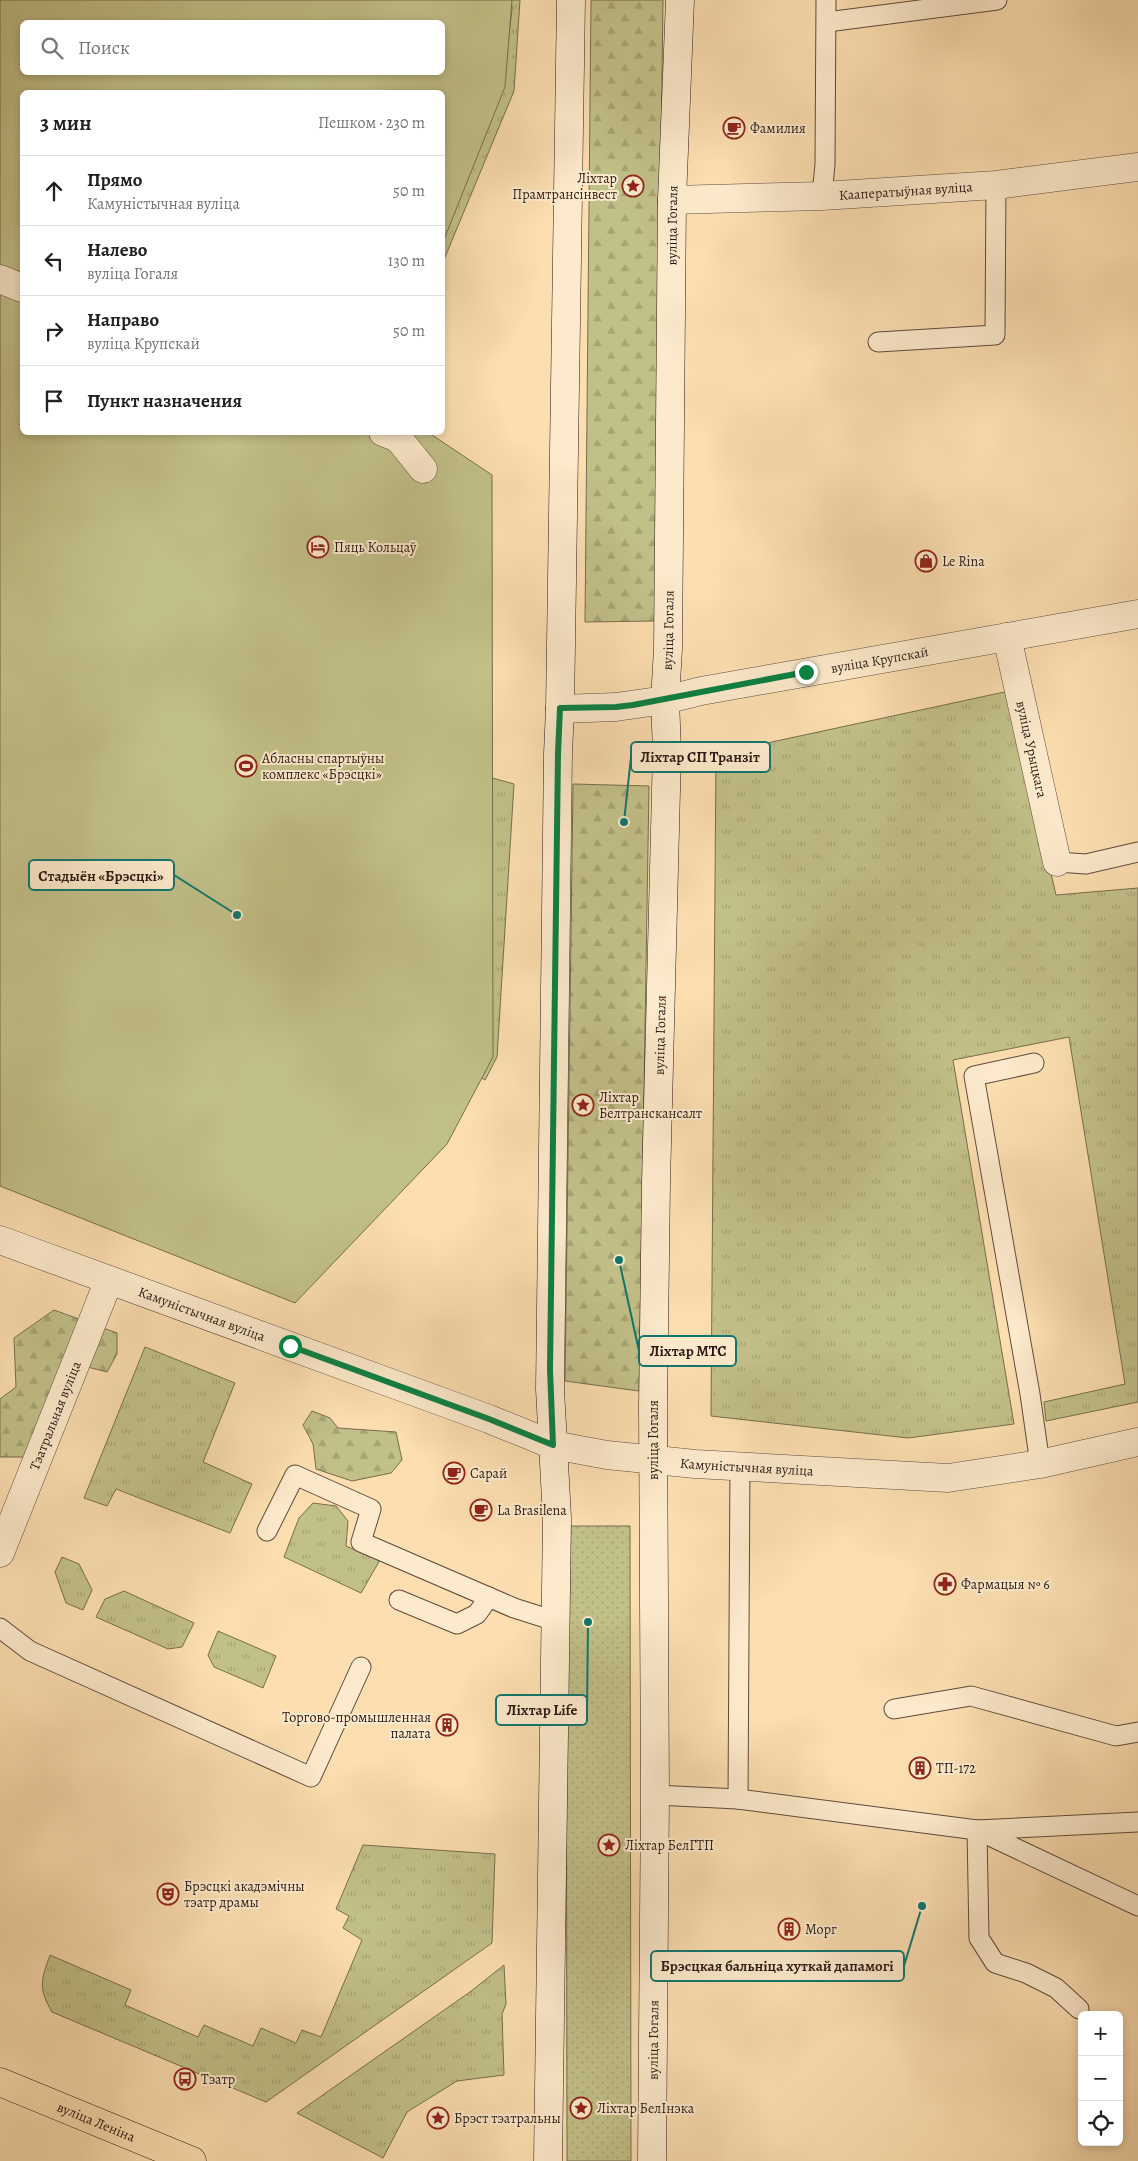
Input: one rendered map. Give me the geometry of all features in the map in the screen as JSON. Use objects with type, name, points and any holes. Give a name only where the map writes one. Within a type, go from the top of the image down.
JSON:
[{"type":"main road","points":[[548,2161],[557,1518],[550,1359],[571,0]]},
{"type":"main road","name":"вуліца Гогаля","points":[[652,2161],[655,1795],[653,1460],[656,1193],[667,751],[672,200],[680,0]]},
{"type":"main road","name":"Кааператыўная вуліца","points":[[672,200],[822,196],[996,185],[1138,167]]},
{"type":"main road","points":[[0,279],[20,287]]},
{"type":"main road","points":[[390,435],[398,438],[423,469]]},
{"type":"main road","name":"вуліца Крупскай","points":[[560,708],[616,707],[666,700],[700,691],[1138,614]]},
{"type":"main road","name":"вуліца Урыцкага","points":[[1008,637],[1057,862]]},
{"type":"main road","name":"Камуністычная вуліца","points":[[0,1240],[489,1419],[553,1445],[607,1455],[653,1460],[948,1478],[1040,1464],[1138,1442]]},
{"type":"main road","name":"Тэатральная вуліца","points":[[0,1553],[109,1280]]},
{"type":"main road","name":"вуліца Леніна","points":[[0,2082],[192,2161]]},
{"type":"lane","points":[[822,196],[825,164],[826,0]]},
{"type":"lane","points":[[827,22],[997,0]]},
{"type":"lane","points":[[878,342],[995,335],[996,185]]},
{"type":"lane","points":[[1057,862],[1086,864],[1138,852]]},
{"type":"lane","points":[[1034,1063],[974,1076],[1030,1394],[1040,1464]]},
{"type":"lane","points":[[738,1799],[740,1465]]},
{"type":"lane","points":[[267,1531],[295,1475],[372,1509],[361,1542],[489,1597],[555,1621]]},
{"type":"lane","points":[[399,1600],[457,1624],[477,1614],[489,1597]]},
{"type":"lane","points":[[0,1628],[30,1651],[311,1777],[361,1667]]},
{"type":"lane","points":[[894,1709],[971,1696],[1116,1736],[1138,1732]]},
{"type":"lane","points":[[655,1795],[738,1799],[977,1830],[1138,1822]]},
{"type":"lane","points":[[977,1830],[1138,1906]]},
{"type":"lane","points":[[977,1830],[979,1938],[995,1963],[1026,1973],[1056,1988],[1079,2009]]},
{"type":"green space","name":"Абласны спартыўны комплекс «Брэсцкі»","points":[[0,0],[512,0],[505,87],[445,237],[445,90],[20,90],[20,435],[432,435],[492,475],[493,1057],[447,1144],[295,1303],[0,1186]]},
{"type":"green space","points":[[511,0],[520,0],[514,91],[445,257],[445,192],[508,43],[512,9]]},
{"type":"green space","points":[[591,0],[663,0],[655,621],[585,622]]},
{"type":"green space","points":[[1009,691],[1056,895],[1138,888],[1138,1402],[1046,1421],[1044,1402],[1125,1384],[1069,1037],[953,1060],[1014,1424],[908,1438],[711,1416],[716,754]]},
{"type":"green space","points":[[485,776],[514,784],[497,1057],[485,1080],[467,1069]]},
{"type":"green space","points":[[573,784],[649,786],[639,1391],[565,1381]]},
{"type":"green space","points":[[54,1310],[117,1333],[117,1354],[107,1372],[68,1362],[25,1457],[0,1457],[0,1399],[16,1387],[14,1338]]},
{"type":"green space","points":[[145,1347],[235,1383],[203,1462],[252,1484],[230,1533],[116,1489],[107,1506],[84,1498]]},
{"type":"green space","points":[[312,1411],[330,1418],[338,1428],[396,1432],[402,1460],[391,1473],[352,1481],[316,1469],[313,1444],[303,1425]]},
{"type":"green space","points":[[313,1503],[336,1506],[348,1521],[346,1546],[380,1560],[361,1593],[284,1557],[299,1518]]},
{"type":"green space","points":[[566,1526],[630,1526],[631,2161],[567,2161]]},
{"type":"green space","points":[[62,1557],[79,1564],[92,1590],[83,1610],[66,1603],[55,1572]]},
{"type":"green space","points":[[124,1591],[194,1623],[182,1647],[168,1649],[96,1617],[105,1599]]},
{"type":"green space","points":[[218,1631],[276,1656],[263,1688],[214,1667],[208,1655]]},
{"type":"green space","points":[[363,1845],[495,1854],[492,1943],[266,2102],[52,2012],[42,1984],[50,1955],[131,1990],[125,2005],[198,2037],[204,2025],[253,2046],[261,2028],[296,2043],[302,2030],[321,2037],[362,1940],[343,1928],[349,1916],[336,1909]]},
{"type":"green space","points":[[504,1965],[506,2004],[502,2014],[504,2075],[457,2081],[407,2112],[383,2158],[297,2113],[470,1992]]},
{"type":"place","name":"Фамилия","points":[[734,128]]},
{"type":"place","name":"Ліхтар Прамтрансінвест","points":[[633,186]]},
{"type":"place","name":"Пяць Кольцаў","points":[[318,547]]},
{"type":"place","name":"Le Rina","points":[[926,561]]},
{"type":"place","name":"Абласны спартыўны комплекс «Брэсцкі»","points":[[246,766]]},
{"type":"place","name":"Ліхтар СП Транзіт","points":[[624,822]]},
{"type":"place","name":"Стадыён «Брэсцкі»","points":[[237,915]]},
{"type":"place","name":"Ліхтар Белтранскансалт","points":[[583,1105]]},
{"type":"place","name":"Ліхтар МТС","points":[[619,1260]]},
{"type":"place","name":"Сарай","points":[[454,1473]]},
{"type":"place","name":"La Brasilena","points":[[481,1510]]},
{"type":"place","name":"Фармацыя № 6","points":[[945,1584]]},
{"type":"place","name":"Ліхтар Life","points":[[588,1622]]},
{"type":"place","name":"Торгово-промышленная палата","points":[[447,1725]]},
{"type":"place","name":"ТП-172","points":[[920,1768]]},
{"type":"place","name":"Ліхтар БелГТП","points":[[609,1845]]},
{"type":"place","name":"Брэсцкі акадэмічны тэатр драмы","points":[[168,1894]]},
{"type":"place","name":"Брэсцкая бальніца хуткай дапамогі","points":[[922,1906]]},
{"type":"place","name":"Морг","points":[[789,1929]]},
{"type":"place","name":"Тэатр","points":[[185,2079]]},
{"type":"place","name":"Ліхтар БелІнэка","points":[[581,2108]]},
{"type":"place","name":"Брэст тэатральны","points":[[438,2118]]},
{"type":"route","points":[[290,1346],[489,1419],[553,1445],[550,1369],[560,708],[633,705],[806,672]]}]
